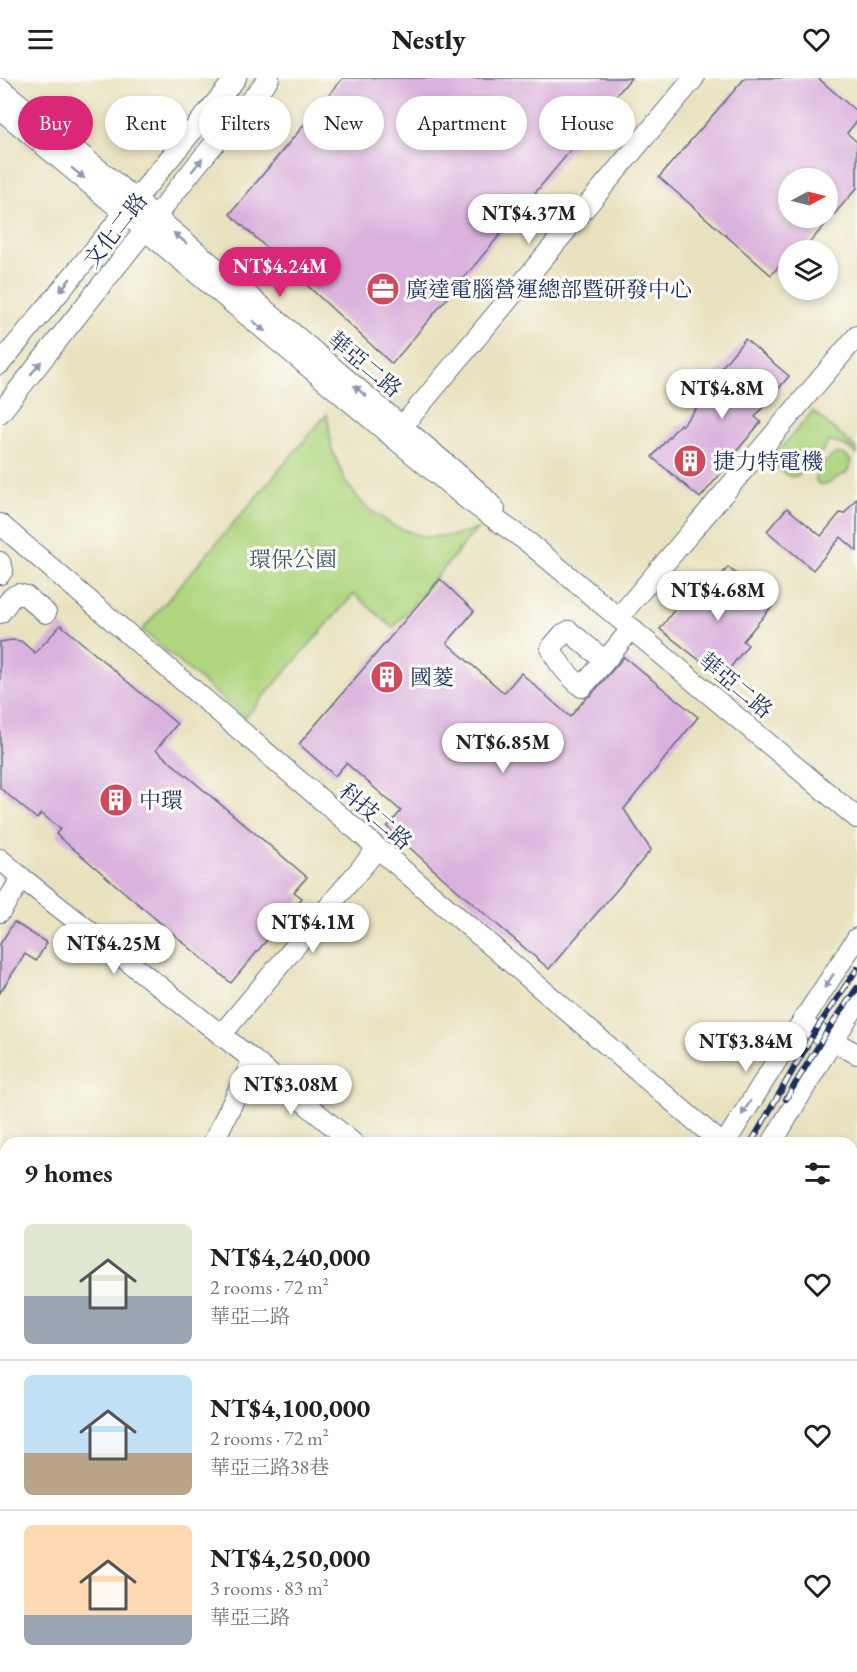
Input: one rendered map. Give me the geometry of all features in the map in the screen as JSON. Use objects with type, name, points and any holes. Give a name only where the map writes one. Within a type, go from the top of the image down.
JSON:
[{"type":"street","name":"文化二路","points":[[0,364],[236,78]]},
{"type":"street","name":"文化二路","points":[[0,413],[269,78]]},
{"type":"street","points":[[398,432],[694,78]]},
{"type":"street","name":"華亞二路","points":[[0,88],[151,224],[398,432],[478,491],[529,543],[857,818]]},
{"type":"street","name":"華亞二路","points":[[0,109],[131,206]]},
{"type":"street","points":[[605,661],[625,623],[857,336]]},
{"type":"street","name":"科技二路","points":[[0,524],[716,1137]]},
{"type":"street","points":[[0,562],[3,570],[0,574]]},
{"type":"street","points":[[0,613],[12,597],[18,594],[26,596],[46,613]]},
{"type":"street","points":[[221,1035],[377,849]]},
{"type":"street","points":[[0,859],[253,1060],[346,1137]]},
{"type":"street","points":[[0,912],[22,878]]},
{"type":"street","points":[[727,1137],[857,938]]},
{"type":"street","points":[[776,1137],[857,1003]]},
{"type":"street","points":[[801,1024],[857,1054]]},
{"type":"street","points":[[216,1137],[253,1060]]},
{"type":"green space","points":[[813,411],[857,449],[857,455],[847,447],[830,441],[806,470],[794,477],[786,475],[770,461]]},
{"type":"green space","name":"環保公園","points":[[327,414],[332,449],[346,483],[366,507],[394,526],[424,537],[451,536],[477,529],[393,628],[354,594],[245,718],[142,630]]},
{"type":"green space","points":[[835,454],[848,457],[850,466],[846,473],[830,483],[819,484],[816,481],[816,472]]},
{"type":"building","name":"廣達電腦營運總部暨研發中心","points":[[343,78],[631,78],[616,96],[539,96],[539,150],[571,150],[392,364],[230,214],[283,150],[291,150],[291,141],[303,126],[303,150],[384,150],[384,96],[328,96]]},
{"type":"building","points":[[745,78],[818,78],[857,112],[857,121],[847,133],[857,142],[857,188],[838,210],[838,168],[778,168],[778,228],[822,228],[812,240],[778,240],[778,267],[771,275],[659,177]]},
{"type":"building","points":[[745,339],[789,376],[755,417],[761,422],[700,498],[652,457],[680,424],[682,426],[717,383],[712,379]]},
{"type":"building","points":[[857,498],[857,551],[841,537],[813,570],[767,531],[787,508],[821,536],[840,513],[844,514]]},
{"type":"building","points":[[728,567],[773,605],[743,641],[748,645],[722,678],[660,629],[685,595],[697,605]]},
{"type":"building","points":[[440,579],[474,611],[447,643],[504,693],[521,673],[570,717],[624,657],[698,717],[624,809],[651,850],[549,969],[387,827],[401,811],[346,763],[335,776],[299,744]]},
{"type":"building","name":"中環","points":[[61,625],[177,724],[156,750],[307,877],[294,892],[302,898],[231,983],[56,834],[60,829],[41,813],[37,819],[0,788],[0,642],[21,641],[35,653]]},
{"type":"building","points":[[14,922],[47,943],[36,961],[25,954],[0,993],[0,944]]},
{"type":"railway","points":[[754,1137],[817,1028],[857,969]]},
{"type":"railway","points":[[786,1099],[826,1033],[857,988]]},
{"type":"place","name":"廣達電腦營運總部暨研發中心","points":[[383,289]]},
{"type":"place","name":"捷力特電機","points":[[690,461]]},
{"type":"place","name":"國菱","points":[[387,677]]},
{"type":"place","name":"中環","points":[[116,800]]}]
